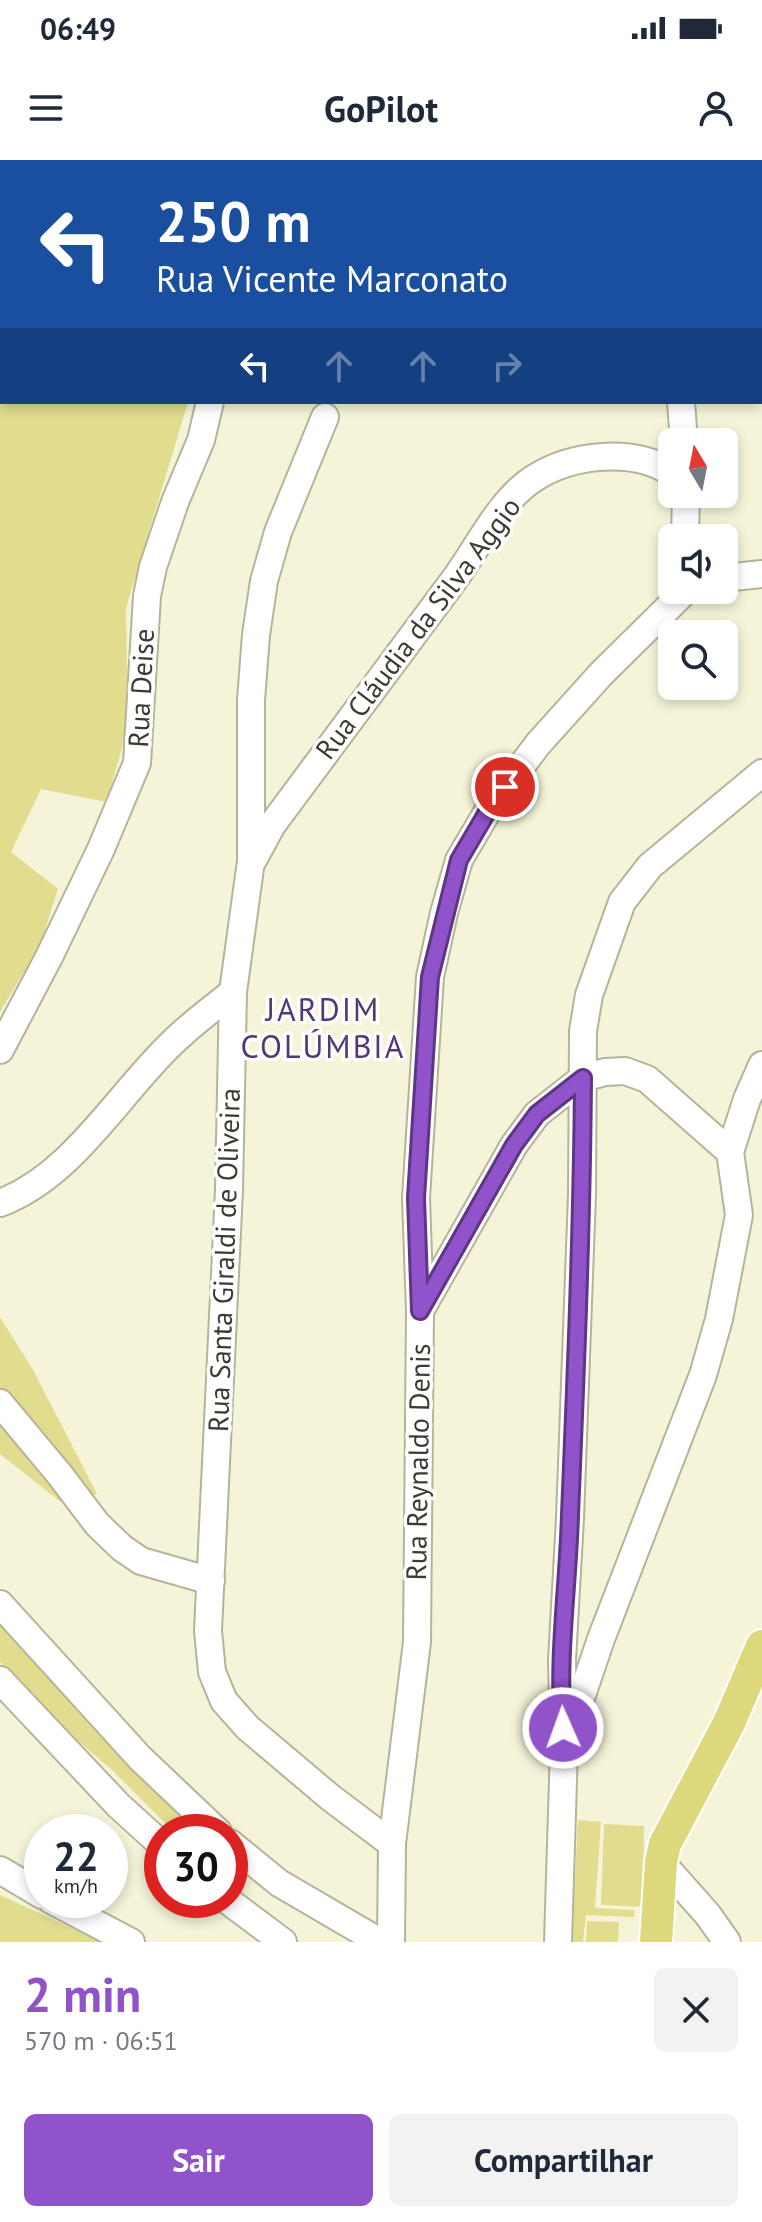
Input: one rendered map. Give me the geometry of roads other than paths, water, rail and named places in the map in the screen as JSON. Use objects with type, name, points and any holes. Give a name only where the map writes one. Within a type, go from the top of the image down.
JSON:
[{"type":"main road","points":[[656,1942],[661,1862],[671,1832],[729,1723],[762,1646]]},
{"type":"street","name":"Rua Deise","points":[[0,1050],[101,849],[137,763],[147,596],[153,567],[175,502],[201,440],[210,404]]},
{"type":"street","points":[[681,404],[683,428]]},
{"type":"street","name":"Rua Santa Giraldi de Oliveira","points":[[325,417],[278,532],[264,581],[256,635],[251,700],[251,861],[233,992],[229,1190],[208,1631],[212,1672],[224,1701],[248,1728],[392,1844]]},
{"type":"street","name":"Rua Cláudia da Silva Aggio","points":[[251,861],[272,825],[452,583],[512,496],[532,479],[577,461],[635,458],[658,466]]},
{"type":"street","points":[[738,577],[762,574]]},
{"type":"street","name":"Rua Reynaldo Denis","points":[[391,1942],[392,1844],[417,1642],[420,1311],[416,1198],[430,977],[459,860],[489,809],[538,744],[601,674],[672,604]]},
{"type":"street","points":[[558,1942],[564,1748],[561,1708],[582,1210],[583,1031],[589,995],[622,902],[650,866],[762,773]]},
{"type":"street","points":[[0,1203],[28,1189],[67,1161],[172,1043],[233,992]]},
{"type":"street","points":[[730,1152],[762,1065]]},
{"type":"street","points":[[420,1311],[514,1145],[537,1114],[583,1078],[625,1071],[647,1079],[730,1152],[751,1218],[703,1375],[601,1639],[564,1748]]},
{"type":"street","points":[[0,1403],[97,1524],[122,1548],[141,1561],[211,1581]]},
{"type":"street","points":[[0,1604],[140,1758],[199,1814]]},
{"type":"street","points":[[564,1631],[580,1640],[601,1639]]},
{"type":"street","points":[[0,1680],[144,1829]]},
{"type":"street","points":[[248,1858],[279,1883],[380,1942]]},
{"type":"street","points":[[661,1862],[689,1892],[727,1942]]},
{"type":"street","points":[[0,1870],[24,1884]]},
{"type":"street","points":[[248,1916],[283,1942]]},
{"type":"street","points":[[85,1918],[131,1942]]},
{"type":"district","name":"JARDIM COLÚMBIA","points":[[323,1028]]}]
